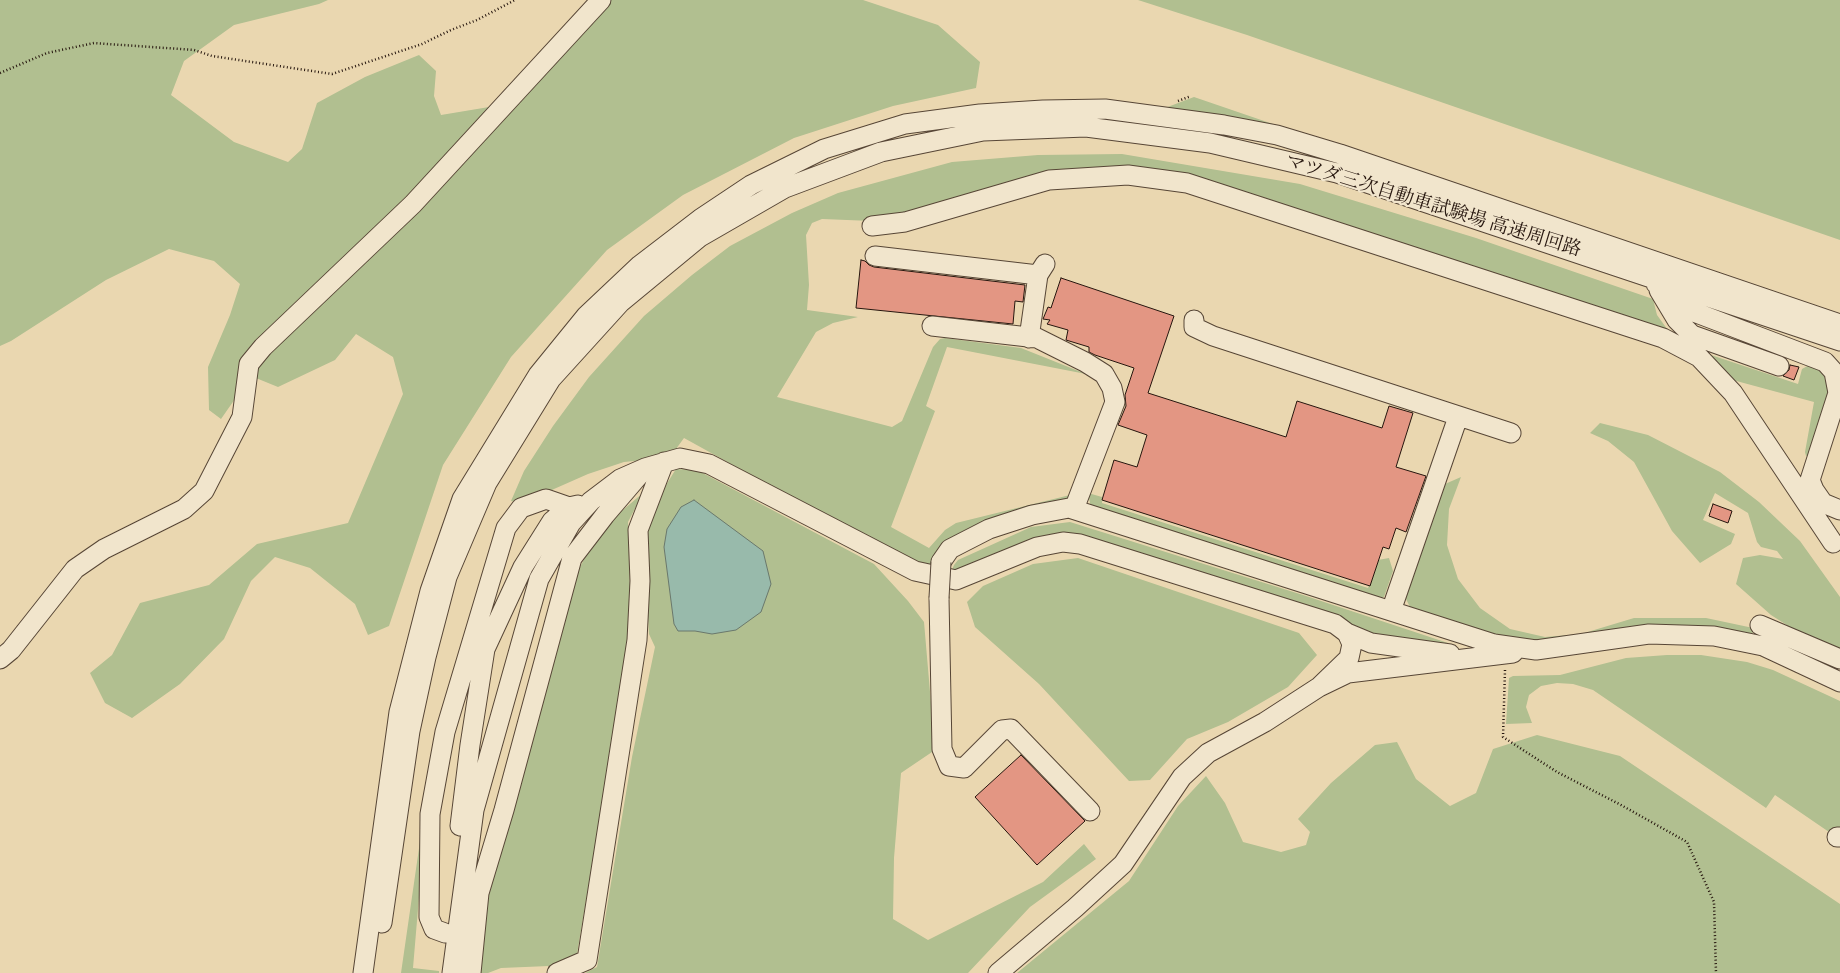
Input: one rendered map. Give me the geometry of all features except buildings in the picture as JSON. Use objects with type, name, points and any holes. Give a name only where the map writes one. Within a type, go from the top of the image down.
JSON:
[{"type":"street","points":[[0,659],[11,650],[75,569],[104,549],[184,509],[204,491],[242,417],[250,364],[262,347],[413,204],[601,0]]},
{"type":"street","points":[[363,973],[399,712],[430,590],[462,500],[538,375],[586,316],[640,264],[700,219],[751,185],[824,149],[906,124],[980,114],[1042,110],[1105,110],[1224,125],[1276,135],[1340,154],[1840,324]]},
{"type":"street","name":"マツダ三次自動車試験場 高速周回路","points":[[375,973],[409,741],[426,657],[448,577],[487,483],[551,379],[620,302],[700,237],[785,188],[881,152],[983,131],[1086,127],[1210,142],[1336,173],[1840,341]]},
{"type":"street","points":[[872,226],[905,222],[1050,180],[1128,175],[1187,183],[1663,338],[1699,357],[1733,393],[1836,548]]},
{"type":"street","points":[[875,256],[1041,270],[1029,338]]},
{"type":"street","points":[[1640,273],[1694,312],[1825,362],[1834,372],[1839,392],[1810,480],[1823,503],[1840,511],[1830,527],[1836,548]]},
{"type":"street","points":[[1656,285],[1676,320],[1692,335],[1779,366]]},
{"type":"street","points":[[1194,320],[1194,327],[1213,336],[1511,433]]},
{"type":"street","points":[[932,326],[1037,338],[1085,362],[1104,374],[1112,388],[1115,402],[1074,509]]},
{"type":"street","points":[[1391,611],[1458,417]]},
{"type":"street","points":[[451,934],[474,810],[539,579],[571,523],[591,501],[620,479],[664,462],[680,458],[709,464],[915,570],[956,580],[1037,547],[1063,542],[1080,544],[1335,624],[1347,633],[1371,644],[1476,657]]},
{"type":"street","points":[[557,973],[586,960],[637,640],[640,581],[638,530],[664,462]]},
{"type":"street","points":[[471,973],[481,886],[504,810],[572,558],[645,468]]},
{"type":"street","points":[[451,934],[434,929],[429,917],[430,814],[445,732],[506,528],[520,508],[546,499],[569,507]]},
{"type":"street","points":[[452,973],[451,934],[455,873],[470,745],[485,649],[528,559],[552,522],[569,507],[591,501]]},
{"type":"street","points":[[1090,811],[1011,729],[1002,730],[964,768],[948,766],[942,749],[939,598],[941,562],[950,548],[988,530],[1032,515],[1069,508],[1074,509],[1494,644],[1536,650]]},
{"type":"street","points":[[1760,625],[1840,659]]},
{"type":"street","points":[[998,973],[1075,908],[1123,864],[1182,777],[1208,753],[1265,722],[1318,687],[1349,658],[1352,644],[1347,633]]},
{"type":"street","points":[[1318,687],[1348,674],[1649,634],[1714,636],[1762,646],[1840,682]]},
{"type":"path","points":[[0,73],[47,53],[94,43],[194,50],[212,56],[332,74],[422,44],[477,20],[514,0]]},
{"type":"path","points":[[1506,654],[1503,737],[1557,772],[1622,805],[1687,842],[1714,902],[1716,973]]},
{"type":"green space","points":[[0,0],[328,0],[319,4],[234,25],[184,61],[171,95],[234,142],[288,162],[302,149],[317,103],[365,77],[419,55],[436,71],[434,96],[441,115],[495,106],[602,0],[863,0],[938,25],[980,62],[976,88],[893,106],[794,138],[683,195],[607,250],[511,357],[443,465],[389,626],[368,635],[355,604],[310,568],[275,557],[251,581],[224,639],[180,684],[132,718],[105,703],[90,673],[112,655],[140,603],[209,585],[257,544],[348,523],[403,394],[393,357],[356,334],[335,360],[278,387],[251,376],[221,419],[209,410],[208,367],[230,315],[240,284],[214,261],[169,249],[106,280],[11,341],[0,346]]},
{"type":"green space","points":[[1138,0],[1840,0],[1840,240],[1247,35]]},
{"type":"green space","points":[[1194,97],[1343,148],[1157,111]]},
{"type":"green space","points":[[1122,154],[1300,184],[1476,238],[1653,299],[1657,315],[1675,340],[1131,171],[872,221],[822,219],[812,223],[806,235],[809,285],[807,310],[858,317],[833,323],[816,332],[777,397],[892,427],[902,421],[933,347],[940,339],[945,338],[1021,348],[1086,374],[947,347],[926,406],[935,411],[891,527],[929,548],[945,530],[956,523],[1070,495],[1062,505],[1043,509],[934,568],[912,564],[684,438],[676,449],[644,460],[624,462],[588,474],[554,489],[527,504],[511,501],[524,471],[553,426],[589,377],[644,316],[730,246],[792,213],[838,193],[952,162],[1038,155]]},
{"type":"green space","points":[[1699,351],[1798,384],[1802,369],[1811,364],[1819,369],[1830,384],[1831,390],[1811,454],[1806,456],[1805,452],[1814,402],[1729,379]]},
{"type":"green space","points":[[1600,423],[1648,435],[1720,472],[1759,502],[1800,541],[1840,597],[1840,654],[1815,643],[1771,615],[1736,584],[1743,558],[1760,555],[1783,559],[1777,551],[1761,547],[1757,542],[1748,513],[1715,493],[1703,520],[1735,534],[1731,544],[1700,563],[1672,531],[1634,462],[1608,441],[1590,433]]},
{"type":"green space","points":[[676,469],[697,470],[874,564],[908,601],[924,622],[935,750],[901,773],[894,858],[893,919],[928,940],[1043,882],[1084,844],[1096,859],[1030,907],[968,973],[585,973],[597,967],[632,757],[655,647],[649,634],[645,562],[648,523],[666,485]]},
{"type":"green space","points":[[1461,477],[1449,509],[1447,545],[1458,579],[1480,608],[1510,629],[1545,637],[1581,634],[1634,618],[1706,618],[1758,629],[1749,635],[1713,627],[1643,625],[1583,640],[1544,644],[1511,640],[1413,613],[1405,597],[1432,499],[1445,484]]},
{"type":"green space","points":[[643,493],[628,522],[631,618],[617,717],[577,954],[549,966],[501,968],[488,973],[478,973],[479,911],[575,577],[599,530]]},
{"type":"green space","points":[[1088,493],[1102,497],[1102,503],[1368,588],[1378,560],[1389,558],[1393,571],[1384,597],[1375,601],[1091,508]]},
{"type":"green space","points":[[1070,522],[1303,595],[1448,643],[1447,645],[1374,633],[1361,637],[1080,538],[951,572],[958,560],[1031,527]]},
{"type":"green space","points":[[1078,558],[1299,633],[1317,655],[1288,687],[1228,722],[1187,739],[1150,780],[1129,781],[1039,684],[975,627],[967,602],[983,586],[1033,564]]},
{"type":"green space","points":[[1701,655],[1747,662],[1773,670],[1840,701],[1840,830],[1829,832],[1775,795],[1766,808],[1593,690],[1573,684],[1557,683],[1541,686],[1529,695],[1526,707],[1532,723],[1506,724],[1509,678],[1513,676],[1560,675],[1626,658]]},
{"type":"green space","points":[[1537,735],[1620,756],[1840,904],[1840,973],[1017,973],[1129,881],[1178,806],[1206,776],[1225,803],[1243,842],[1281,852],[1306,845],[1310,832],[1298,819],[1331,783],[1375,745],[1397,742],[1416,779],[1450,806],[1476,793],[1493,749]]},
{"type":"green space","points":[[429,779],[413,968],[439,971],[439,973],[401,973]]},
{"type":"shaded area","points":[[694,500],[763,551],[771,584],[761,612],[736,630],[712,634],[678,631],[674,624],[664,547],[667,529],[681,507]]}]
